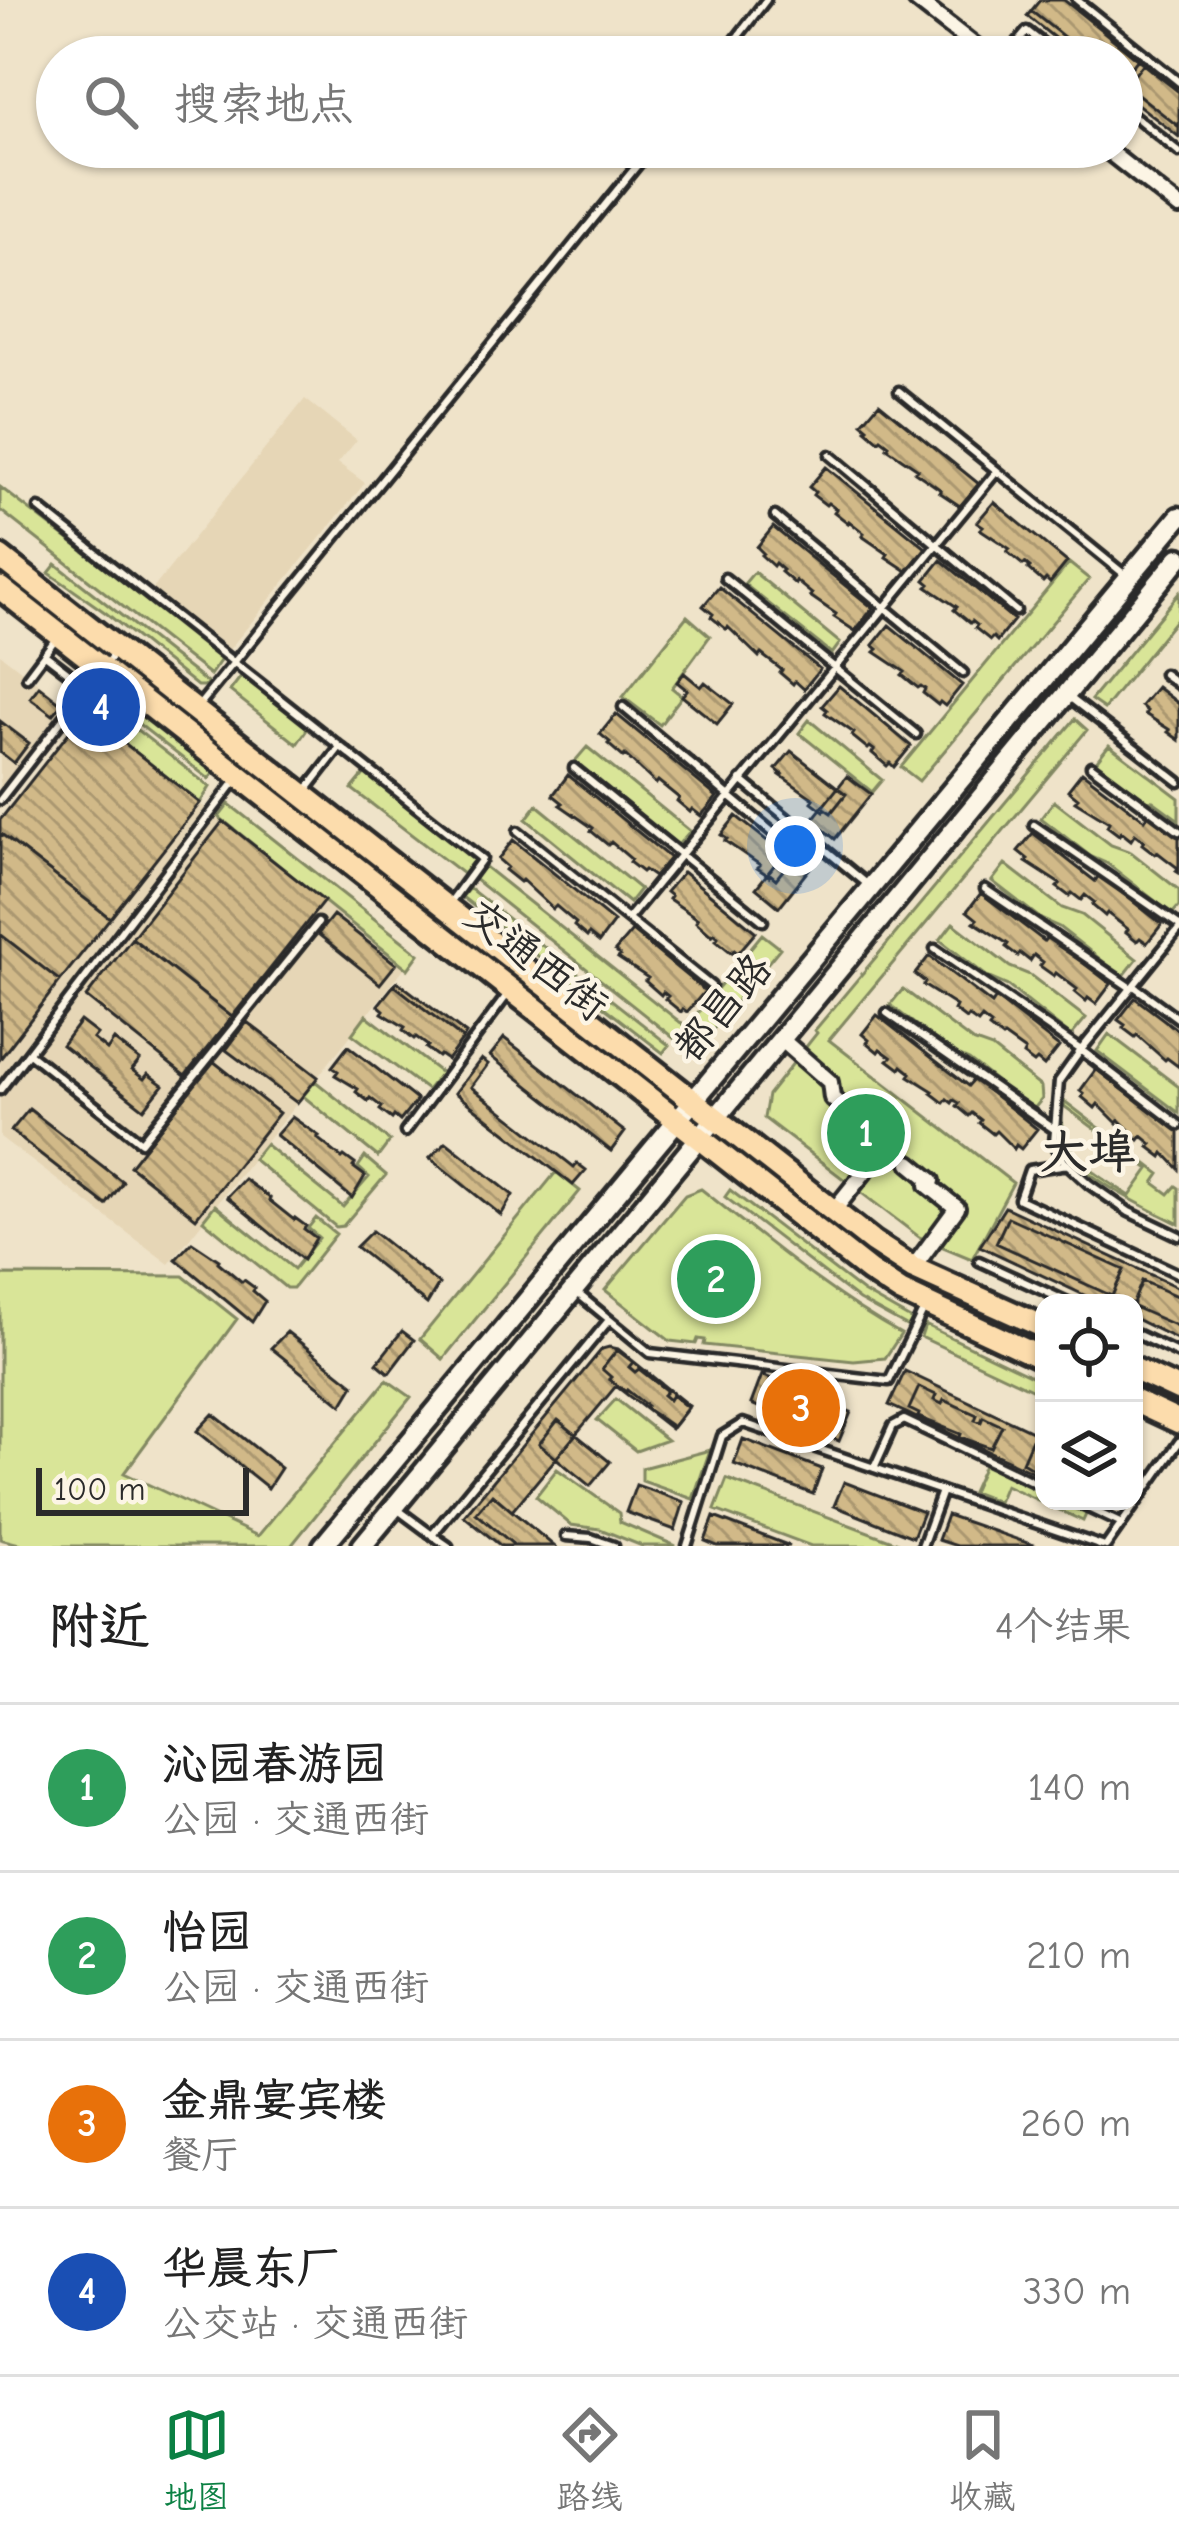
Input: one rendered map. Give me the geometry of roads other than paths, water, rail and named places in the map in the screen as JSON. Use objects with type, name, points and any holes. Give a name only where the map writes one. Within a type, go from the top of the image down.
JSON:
[{"type":"main road","name":"都昌路","points":[[322,1546],[1179,517]]},
{"type":"main road","name":"交通西街","points":[[0,557],[834,1210],[913,1268],[1035,1323]]},
{"type":"main road","name":"都昌路","points":[[362,1546],[1179,558]]},
{"type":"main road","name":"交通西街","points":[[0,588],[868,1271],[1035,1355]]},
{"type":"main road","points":[[1143,1373],[1179,1390]]},
{"type":"main road","points":[[1136,1402],[1179,1422]]},
{"type":"street","points":[[916,0],[962,36]]},
{"type":"street","points":[[1130,168],[1179,207]]},
{"type":"street","points":[[781,1040],[830,1082],[832,1098],[858,1121]]},
{"type":"street","points":[[910,1163],[957,1208],[913,1268]]},
{"type":"street","points":[[834,1210],[866,1170]]},
{"type":"lane","points":[[738,36],[766,0]]},
{"type":"lane","points":[[1076,0],[1121,36]]},
{"type":"lane","points":[[1143,53],[1179,82]]},
{"type":"lane","points":[[1143,123],[1179,152]]},
{"type":"lane","points":[[196,710],[635,168]]},
{"type":"lane","points":[[899,391],[1129,578]]},
{"type":"lane","points":[[830,455],[1016,611]]},
{"type":"lane","points":[[628,919],[997,470]]},
{"type":"lane","points":[[39,508],[482,859],[446,907]]},
{"type":"lane","points":[[775,516],[963,673]]},
{"type":"lane","points":[[725,578],[916,734]]},
{"type":"lane","points":[[26,677],[59,634]]},
{"type":"lane","points":[[1,798],[118,649]]},
{"type":"lane","points":[[44,654],[87,687]]},
{"type":"lane","points":[[1164,674],[1179,686]]},
{"type":"lane","points":[[1066,694],[1179,782]]},
{"type":"lane","points":[[623,707],[783,841]]},
{"type":"lane","points":[[303,795],[340,747]]},
{"type":"lane","points":[[1091,766],[1179,832]]},
{"type":"lane","points":[[574,768],[763,921]]},
{"type":"lane","points":[[0,1090],[239,776]]},
{"type":"lane","points":[[741,780],[871,887]]},
{"type":"lane","points":[[1034,825],[1179,927],[1059,1082],[1054,1129],[1054,1143],[1089,1184],[1129,1212],[1179,1236]]},
{"type":"lane","points":[[518,831],[711,986]]},
{"type":"lane","points":[[985,889],[1179,1019]]},
{"type":"lane","points":[[28,1053],[141,1142],[318,923]]},
{"type":"lane","points":[[935,949],[1179,1125]]},
{"type":"lane","points":[[405,1132],[511,990]]},
{"type":"lane","points":[[886,1013],[1054,1129]]},
{"type":"lane","points":[[1068,1164],[1029,1170],[1019,1199],[1179,1274]]},
{"type":"lane","points":[[980,1261],[1051,1294]]},
{"type":"lane","points":[[573,1290],[650,1353],[889,1381],[927,1304]]},
{"type":"lane","points":[[432,1535],[609,1320]]},
{"type":"lane","points":[[1143,1337],[1179,1354]]},
{"type":"lane","points":[[874,1468],[893,1426],[904,1420],[1035,1483]]},
{"type":"lane","points":[[687,1546],[722,1436],[743,1423],[1104,1546],[1179,1442]]},
{"type":"lane","points":[[922,1546],[942,1491]]},
{"type":"lane","points":[[394,1507],[448,1546]]},
{"type":"lane","points":[[1092,1510],[1122,1524]]},
{"type":"lane","points":[[566,1536],[614,1546]]},
{"type":"place","name":"华晨东厂","points":[[101,707]]},
{"type":"place","name":"沁园春游园","points":[[866,1133]]},
{"type":"place","name":"怡园","points":[[716,1279]]},
{"type":"place","name":"金鼎宴宾楼","points":[[801,1408]]},
{"type":"district","name":"大埠","points":[[1088,1152]]}]
